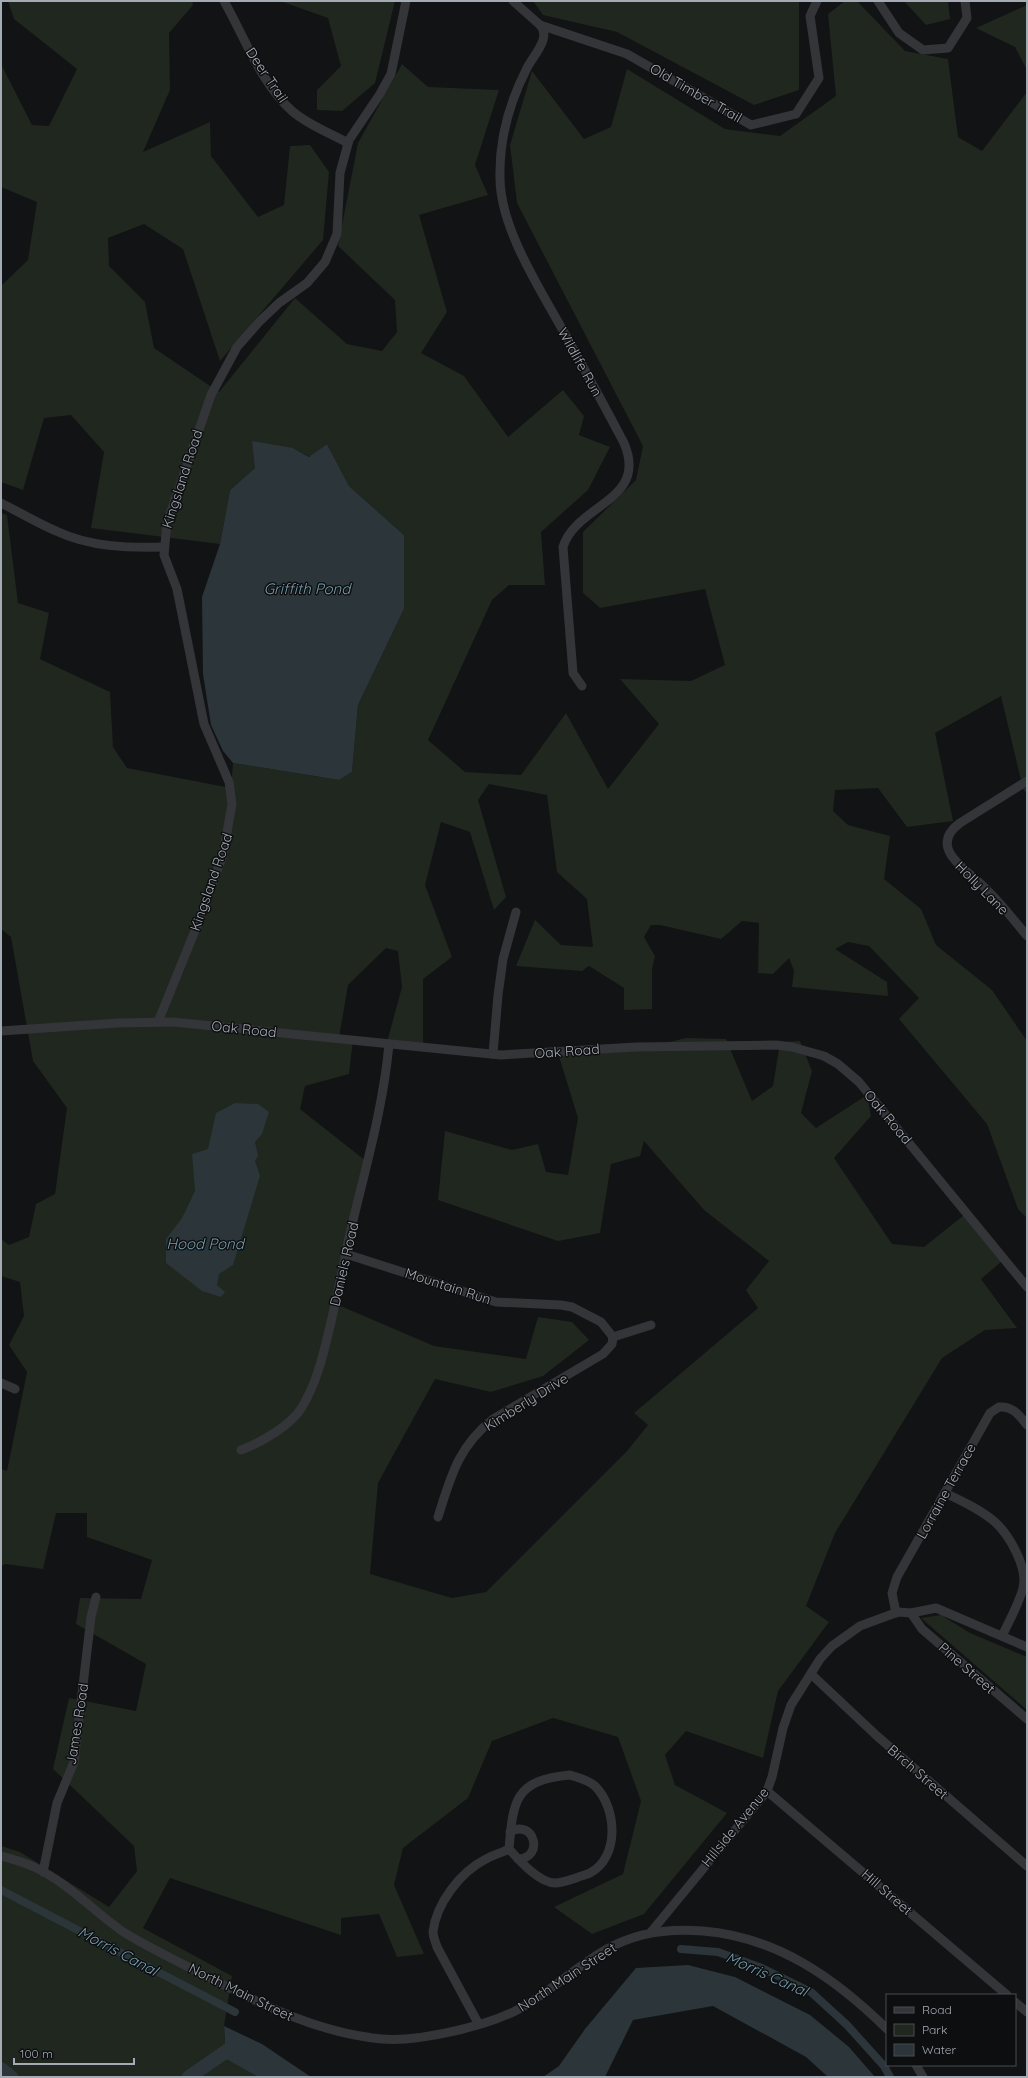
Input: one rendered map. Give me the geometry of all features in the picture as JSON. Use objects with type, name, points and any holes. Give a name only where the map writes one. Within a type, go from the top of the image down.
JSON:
[{"type":"street","name":"Deer Trail","points":[[224,1],[246,44],[269,83],[285,104],[302,118],[348,143]]},
{"type":"street","name":"Kingsland Road","points":[[158,1022],[214,883],[223,855],[232,804],[230,782],[204,724],[177,589],[164,555],[167,523],[201,423],[223,370],[247,334],[279,303],[307,283],[325,262],[337,234],[340,173],[348,143],[391,74],[406,1]]},
{"type":"street","name":"Old Timber Trail","points":[[513,1],[540,25],[627,54],[751,125],[796,114],[819,78],[810,16],[817,1]]},
{"type":"street","points":[[878,1],[899,33],[923,50],[948,48],[967,18],[965,1]]},
{"type":"street","name":"Wildlife Run","points":[[540,25],[544,34],[543,41],[528,66],[511,101],[500,153],[500,180],[504,206],[508,224],[534,278],[624,443],[629,459],[627,475],[621,490],[574,528],[567,536],[563,547],[573,673],[582,686]]},
{"type":"street","points":[[1,503],[56,532],[81,541],[112,547],[164,547]]},
{"type":"street","name":"Holly Lane","points":[[1027,781],[955,826],[948,840],[949,851],[958,865],[984,886],[1027,936]]},
{"type":"street","points":[[493,1054],[498,995],[504,959],[516,912]]},
{"type":"street","name":"Oak Road","points":[[1,1031],[118,1023],[158,1022],[212,1025],[389,1044],[493,1054],[522,1055],[636,1047],[776,1045],[792,1047],[824,1056],[838,1064],[859,1082],[1027,1287]]},
{"type":"street","name":"Daniels Road","points":[[241,1450],[270,1436],[296,1416],[305,1403],[321,1367],[365,1174],[387,1065],[389,1044]]},
{"type":"street","name":"Mountain Run","points":[[346,1254],[496,1302],[561,1305],[572,1307],[601,1322],[613,1334],[613,1337]]},
{"type":"street","points":[[613,1337],[651,1325]]},
{"type":"street","name":"Kimberly Drive","points":[[438,1517],[458,1460],[477,1434],[494,1419],[603,1354],[612,1344],[613,1337]]},
{"type":"street","points":[[1,1383],[15,1389]]},
{"type":"street","name":"Lorraine Terrace","points":[[896,1613],[892,1598],[893,1588],[945,1493],[994,1409],[999,1407],[1010,1408],[1014,1410],[1027,1425]]},
{"type":"street","points":[[945,1493],[963,1502],[996,1523],[1020,1562],[1024,1578],[1023,1588],[1002,1636]]},
{"type":"street","name":"James Road","points":[[43,1872],[57,1803],[74,1762],[91,1617],[96,1597]]},
{"type":"street","name":"Hillside Avenue","points":[[651,1932],[767,1791],[772,1777],[785,1722],[792,1705],[811,1674],[832,1646],[850,1632],[870,1621],[896,1613],[911,1614],[936,1608],[1027,1647]]},
{"type":"street","name":"Pine Street","points":[[911,1614],[922,1629],[1027,1719]]},
{"type":"street","name":"Birch Street","points":[[811,1674],[877,1736],[1027,1866]]},
{"type":"street","points":[[570,1775],[588,1781],[596,1787],[605,1800],[611,1816],[614,1833],[603,1861],[591,1873],[554,1884],[537,1876],[509,1849],[510,1832],[512,1810],[520,1793],[530,1786],[555,1776],[570,1775]]},
{"type":"street","name":"Hill Street","points":[[767,1791],[1006,1994]]},
{"type":"street","points":[[510,1832],[522,1829],[529,1832],[534,1838],[535,1846],[532,1853],[526,1858],[518,1859]]},
{"type":"street","points":[[478,2023],[437,1947],[433,1934],[438,1912],[452,1888],[469,1871],[485,1859],[509,1849]]},
{"type":"street","name":"North Main Street","points":[[1,1856],[32,1866],[43,1872],[122,1931],[233,1990],[299,2020],[333,2029],[378,2038],[394,2040],[432,2036],[507,2014],[522,2007],[606,1949],[628,1939],[651,1932],[675,1930],[712,1931],[759,1941],[804,1962],[822,1974],[850,1995],[886,2028]]},
{"type":"street","points":[[1016,2003],[1027,2012]]},
{"type":"street","points":[[917,2066],[923,2077]]},
{"type":"green space","points":[[8,1],[192,1],[193,5],[169,33],[170,90],[143,152],[210,122],[211,156],[258,217],[284,205],[290,146],[310,145],[329,172],[323,240],[220,361],[183,249],[144,224],[108,238],[109,266],[145,302],[154,348],[219,392],[295,298],[347,344],[382,351],[397,332],[395,300],[338,246],[358,143],[402,64],[428,87],[499,90],[475,165],[488,195],[419,215],[447,312],[421,353],[464,376],[508,437],[563,390],[584,416],[579,435],[610,447],[588,490],[541,532],[545,585],[509,585],[492,600],[428,740],[465,772],[521,775],[566,713],[608,789],[659,724],[620,679],[691,681],[725,665],[705,589],[600,608],[583,593],[583,532],[636,480],[643,446],[517,203],[510,145],[532,71],[584,139],[611,127],[627,69],[725,129],[780,136],[836,96],[828,14],[845,1],[857,1],[905,51],[948,59],[958,137],[982,151],[1027,92],[1027,794],[1023,789],[1001,696],[935,733],[953,821],[907,827],[878,788],[835,790],[833,811],[848,825],[890,836],[884,879],[921,909],[936,945],[992,990],[1027,1041],[1027,1218],[1018,1209],[987,1124],[899,1019],[919,998],[869,946],[848,942],[835,949],[887,982],[888,996],[792,987],[794,971],[789,958],[773,974],[758,973],[759,923],[742,921],[721,939],[660,925],[651,925],[644,937],[655,956],[652,969],[652,1009],[624,1010],[624,988],[589,966],[582,971],[516,966],[535,920],[561,945],[593,947],[587,899],[557,872],[547,795],[489,784],[478,800],[506,897],[494,910],[470,832],[441,822],[425,885],[452,957],[423,979],[423,1047],[387,1042],[402,987],[398,951],[386,948],[348,985],[339,1038],[353,1040],[349,1074],[305,1086],[300,1109],[366,1161],[336,1304],[434,1346],[526,1359],[538,1317],[572,1322],[589,1340],[543,1376],[491,1392],[435,1379],[378,1483],[370,1574],[452,1598],[486,1592],[627,1451],[648,1425],[634,1413],[758,1308],[746,1290],[769,1261],[704,1210],[644,1141],[640,1156],[611,1164],[600,1233],[558,1241],[438,1200],[445,1131],[512,1150],[538,1144],[546,1172],[568,1175],[578,1118],[557,1050],[645,1048],[686,1038],[726,1039],[752,1101],[773,1086],[780,1042],[800,1041],[812,1071],[801,1113],[816,1128],[867,1095],[871,1116],[834,1158],[892,1244],[924,1247],[969,1211],[1007,1257],[981,1279],[1017,1328],[985,1330],[942,1358],[835,1533],[806,1606],[829,1622],[778,1691],[763,1758],[686,1731],[665,1755],[675,1785],[727,1813],[644,1914],[592,1934],[554,1907],[623,1874],[641,1801],[618,1737],[553,1718],[492,1741],[468,1798],[403,1848],[394,1885],[424,1954],[397,1957],[379,1914],[341,1918],[341,1935],[170,1878],[143,1928],[232,1976],[224,2026],[226,2059],[258,2077],[1,2077],[1,1846],[20,1852],[109,1907],[137,1871],[134,1846],[53,1769],[69,1698],[136,1711],[146,1664],[76,1624],[80,1598],[141,1599],[152,1560],[87,1537],[87,1513],[56,1513],[43,1569],[5,1564],[1,1566],[1,1469],[7,1471],[27,1372],[9,1345],[24,1316],[20,1282],[1,1276],[1,1239],[9,1245],[29,1237],[36,1204],[55,1194],[67,1108],[33,1061],[11,937],[1,929],[1,513],[7,515],[18,603],[49,613],[40,659],[110,692],[113,747],[127,768],[231,788],[233,763],[339,780],[352,772],[358,705],[404,609],[404,535],[349,486],[327,444],[310,457],[293,448],[255,468],[230,490],[220,544],[91,528],[104,452],[71,415],[44,418],[23,490],[1,482],[1,286],[28,260],[37,202],[1,187],[1,64],[32,125],[49,126],[77,69],[14,19]]},
{"type":"green space","points":[[280,1],[395,1],[375,83],[342,111],[317,110],[317,90],[341,66],[328,18]]},
{"type":"green space","points":[[533,1],[799,1],[799,90],[754,105],[617,32],[543,15]]},
{"type":"green space","points":[[904,1],[948,1],[950,19],[926,25]]},
{"type":"green space","points":[[1027,5],[1027,70],[1015,47],[976,28]]},
{"type":"green space","points":[[941,1615],[970,1633],[1027,1657],[1027,1710],[921,1618]]},
{"type":"water","name":"Griffith Pond","points":[[252,441],[293,448],[309,457],[327,444],[349,486],[404,535],[404,609],[358,705],[352,772],[339,780],[233,763],[223,751],[211,725],[203,674],[202,597],[220,544],[230,490],[255,468]]},
{"type":"water","name":"Hood Pond","points":[[235,1103],[258,1104],[269,1112],[262,1134],[255,1142],[258,1156],[255,1161],[260,1176],[233,1265],[219,1274],[217,1285],[225,1292],[221,1297],[202,1291],[166,1263],[166,1239],[182,1218],[195,1191],[192,1154],[208,1149],[216,1113]]},
{"type":"water","points":[[688,1965],[735,1977],[810,2015],[849,2047],[875,2077],[828,2077],[806,2057],[713,2006],[633,2020],[605,2077],[543,2077],[559,2066],[585,2029],[636,1968]]},
{"type":"water","points":[[224,2026],[262,2044],[311,2077],[258,2077],[226,2059]]},
{"type":"waterway","name":"Morris Canal","points":[[1,1890],[235,2012]]},
{"type":"waterway","name":"Morris Canal","points":[[681,1949],[718,1952],[762,1968],[811,1992],[847,2025],[884,2066],[890,2077]]},
{"type":"waterway","points":[[189,2077],[231,2048],[241,2054]]},
{"type":"waterway","points":[[1,2069],[11,2077]]}]
